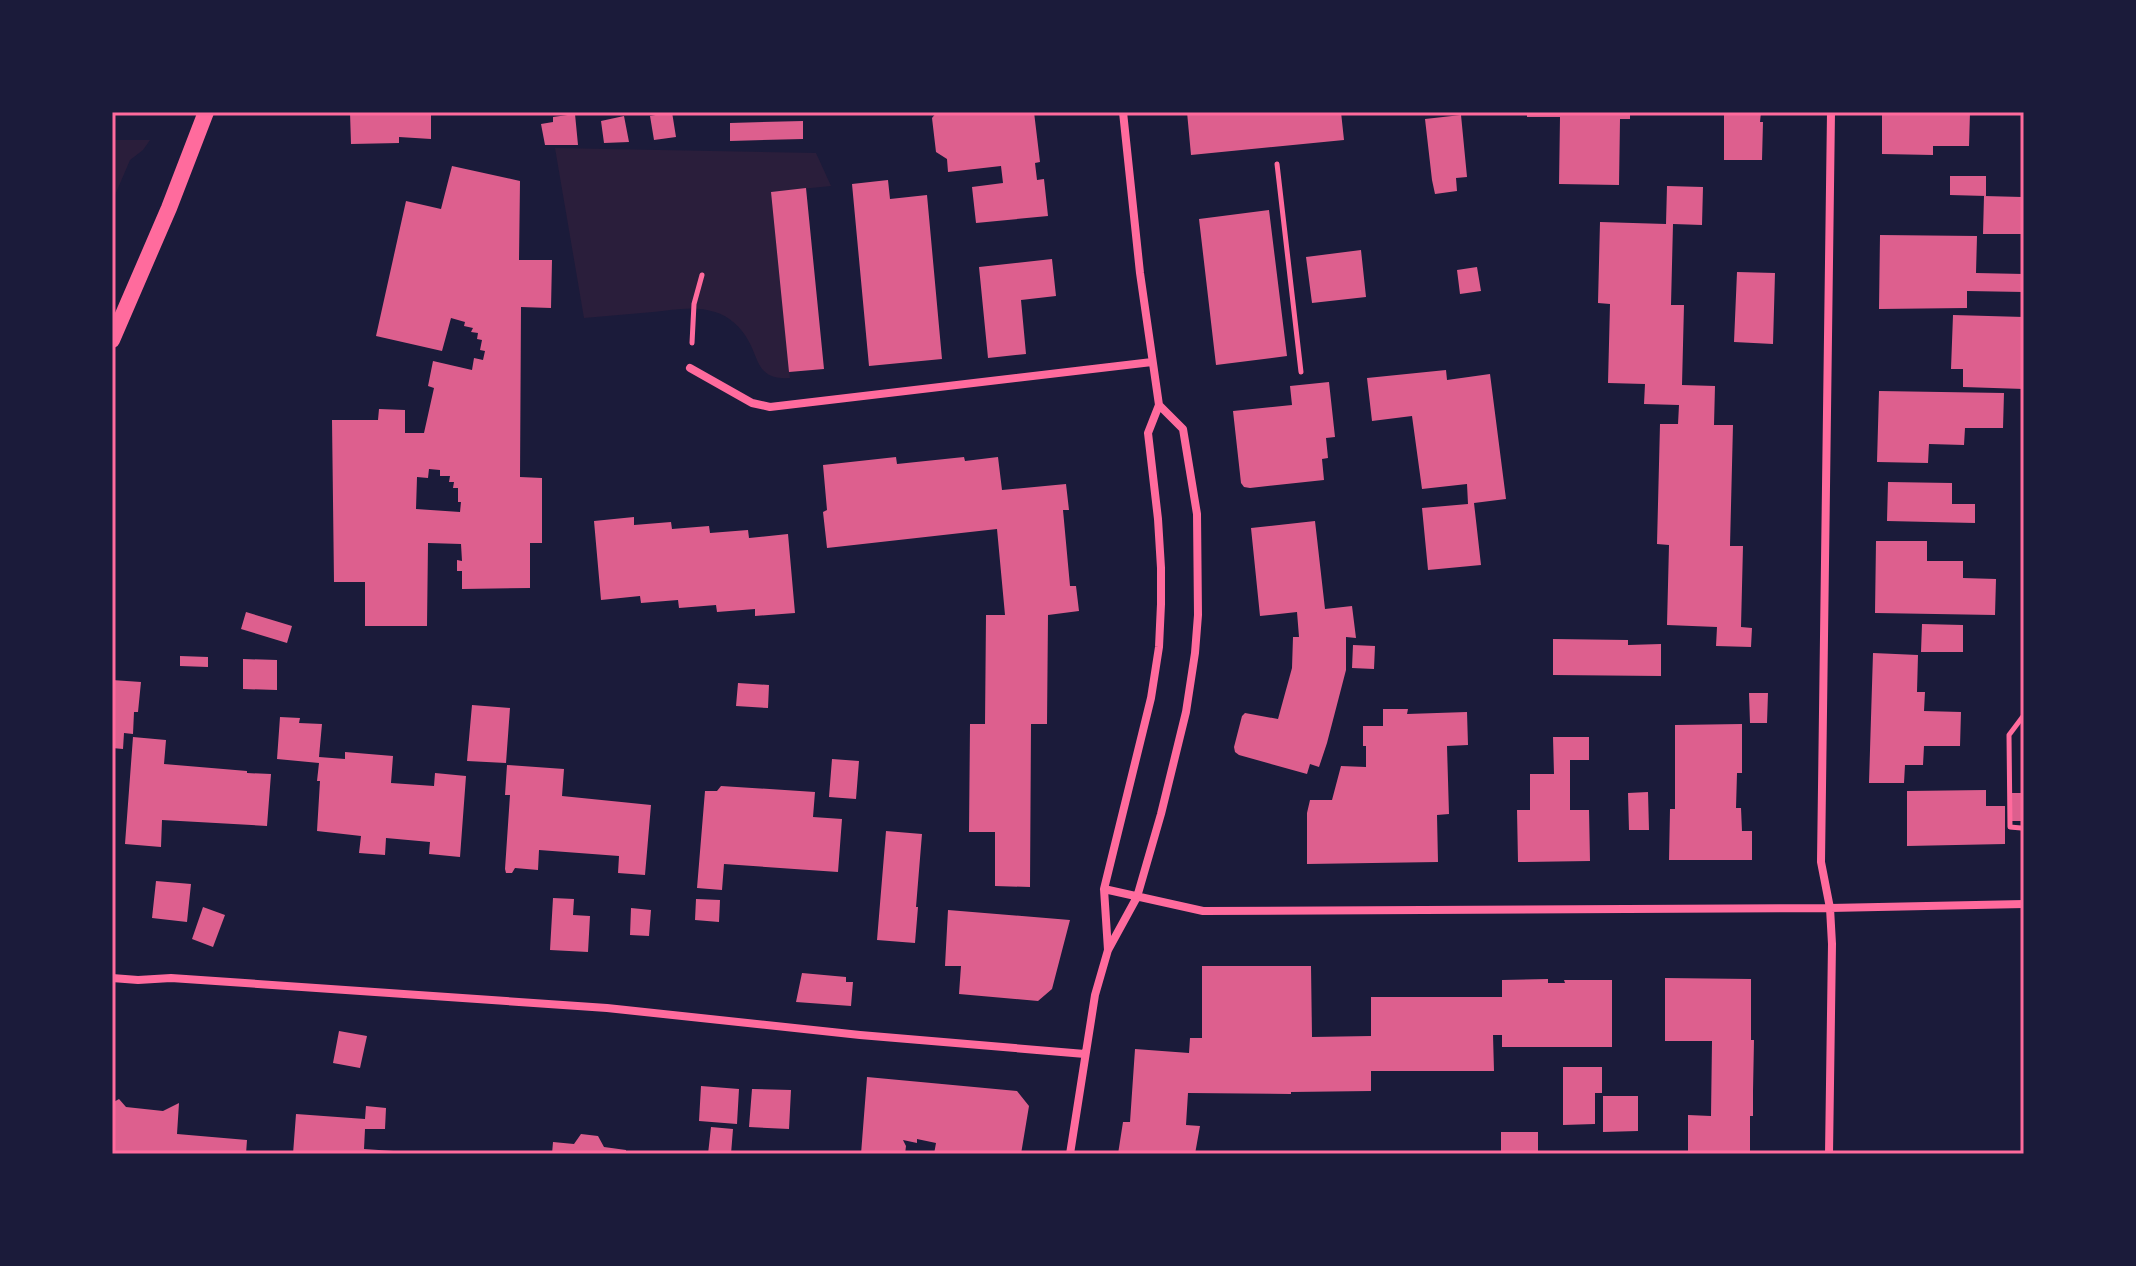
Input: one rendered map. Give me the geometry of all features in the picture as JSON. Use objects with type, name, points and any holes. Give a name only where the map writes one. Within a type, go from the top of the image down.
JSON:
[{"type":"main road","points":[[112,340],[206,112]]},
{"type":"street","points":[[1108,950],[1104,889],[1151,698],[1159,647],[1161,568],[1148,433],[1159,405],[1140,273],[1123,112]]},
{"type":"street","points":[[1829,1154],[1832,944],[1830,908],[1821,862],[1831,112]]},
{"type":"street","points":[[690,368],[752,403],[770,407],[1152,362]]},
{"type":"street","points":[[1070,1154],[1095,995],[1108,950],[1137,897],[1186,712],[1195,653],[1198,615],[1197,514],[1183,429],[1159,405]]},
{"type":"street","points":[[1104,889],[1203,911],[2024,904]]},
{"type":"street","points":[[112,978],[171,978],[607,1008],[860,1035],[1085,1054]]},
{"type":"path","points":[[1277,164],[1301,372]]},
{"type":"path","points":[[690,368],[694,304],[702,275]]},
{"type":"path","points":[[2021,828],[2010,827],[2009,735],[2024,715]]},
{"type":"shaded area","points":[[112,140],[150,140],[130,160],[112,202]]},
{"type":"shaded area","points":[[555,148],[816,153],[831,186],[771,192],[790,378],[779,378],[765,372],[742,331],[730,319],[715,312],[684,309],[584,318]]},
{"type":"building","points":[[350,112],[431,112],[431,139],[399,137],[399,143],[351,144]]},
{"type":"building","points":[[672,112],[676,137],[654,140],[650,116]]},
{"type":"building","points":[[937,112],[1034,112],[1040,162],[1035,163],[1037,180],[1044,179],[1048,216],[976,223],[972,187],[1003,183],[1001,166],[948,172],[947,159],[936,152],[932,118]]},
{"type":"building","points":[[1187,112],[1341,112],[1344,140],[1191,155]]},
{"type":"building","points":[[1527,112],[1630,112],[1630,119],[1620,119],[1619,185],[1559,184],[1560,117],[1527,117]]},
{"type":"building","points":[[1724,112],[1761,112],[1762,160],[1724,160]]},
{"type":"building","points":[[1882,112],[1970,112],[1969,146],[1933,146],[1933,155],[1882,154]]},
{"type":"building","points":[[575,114],[578,145],[545,145],[541,124],[553,122],[553,117]]},
{"type":"building","points":[[1461,115],[1467,177],[1456,178],[1457,191],[1435,194],[1425,119]]},
{"type":"building","points":[[624,116],[629,142],[604,143],[601,121]]},
{"type":"building","points":[[803,121],[803,139],[730,141],[730,123]]},
{"type":"building","points":[[452,166],[520,181],[519,260],[552,260],[551,308],[521,307],[520,477],[542,478],[542,543],[530,543],[530,588],[462,589],[462,571],[457,571],[457,560],[462,561],[461,544],[428,543],[427,626],[365,626],[365,582],[334,582],[332,420],[378,420],[379,409],[405,410],[405,433],[424,433],[434,388],[428,386],[433,361],[472,370],[474,358],[483,360],[485,351],[480,350],[482,340],[477,339],[478,333],[471,332],[473,328],[464,326],[465,322],[451,318],[442,351],[376,336],[406,201],[441,209]],"holes":[[[429,469],[440,470],[440,476],[450,476],[449,482],[454,482],[453,488],[458,488],[460,512],[416,509],[417,477],[428,478]]]},
{"type":"building","points":[[1950,176],[1986,176],[1986,196],[1950,195]]},
{"type":"building","points":[[888,180],[890,199],[927,195],[942,359],[869,366],[852,184]]},
{"type":"building","points":[[1667,186],[1703,187],[1702,225],[1673,224],[1671,305],[1684,305],[1682,385],[1715,386],[1714,425],[1733,425],[1730,546],[1743,546],[1741,627],[1752,628],[1751,647],[1716,646],[1717,627],[1667,625],[1669,545],[1657,544],[1660,424],[1678,424],[1679,405],[1644,404],[1645,384],[1608,383],[1610,304],[1598,303],[1600,222],[1666,224]]},
{"type":"building","points":[[806,188],[824,369],[789,372],[771,192]]},
{"type":"building","points":[[1984,196],[2022,197],[2021,234],[1983,234]]},
{"type":"building","points":[[1269,210],[1287,356],[1216,365],[1199,219]]},
{"type":"building","points":[[1880,235],[1977,236],[1976,273],[2024,274],[2024,292],[1967,291],[1967,308],[1879,309]]},
{"type":"building","points":[[1361,250],[1366,297],[1312,303],[1306,257]]},
{"type":"building","points":[[1052,259],[1056,296],[1021,300],[1026,354],[988,358],[979,267]]},
{"type":"building","points":[[1477,267],[1481,291],[1460,294],[1457,270]]},
{"type":"building","points":[[1737,272],[1775,273],[1773,344],[1734,342]]},
{"type":"building","points":[[1953,315],[2024,317],[2024,389],[1963,387],[1963,369],[1951,369]]},
{"type":"building","points":[[1446,370],[1447,380],[1490,374],[1506,499],[1474,503],[1481,565],[1428,570],[1422,508],[1468,504],[1467,484],[1422,489],[1412,416],[1372,421],[1367,378]]},
{"type":"building","points":[[1329,382],[1335,437],[1326,438],[1328,458],[1322,459],[1324,480],[1244,487],[1233,411],[1292,405],[1290,386]]},
{"type":"building","points":[[1879,391],[2004,393],[2003,428],[1965,428],[1964,445],[1929,444],[1928,463],[1877,462]]},
{"type":"building","points":[[896,457],[897,464],[998,457],[1002,490],[1066,484],[1069,510],[1063,510],[1070,586],[1076,586],[1079,611],[1048,615],[1047,724],[1031,724],[1030,887],[995,886],[995,832],[969,832],[970,724],[985,724],[986,615],[1005,615],[997,529],[827,548],[823,465]]},
{"type":"building","points":[[1888,482],[1952,483],[1952,504],[1975,504],[1975,523],[1887,521]]},
{"type":"building","points":[[634,517],[634,525],[671,522],[672,529],[709,526],[710,533],[748,530],[749,538],[788,534],[795,613],[755,616],[755,609],[717,612],[716,605],[679,608],[678,600],[641,603],[640,596],[601,600],[594,521]]},
{"type":"building","points":[[1315,521],[1325,609],[1352,606],[1356,638],[1346,637],[1346,670],[1327,743],[1319,767],[1310,764],[1307,774],[1239,755],[1234,747],[1245,713],[1278,719],[1292,668],[1293,637],[1299,637],[1297,612],[1260,616],[1251,528]]},
{"type":"building","points":[[1876,541],[1927,541],[1927,561],[1963,561],[1963,578],[1996,579],[1995,615],[1875,613]]},
{"type":"building","points":[[246,612],[292,626],[287,643],[241,629]]},
{"type":"building","points":[[1922,624],[1963,625],[1963,652],[1921,652]]},
{"type":"building","points":[[1553,639],[1628,640],[1628,645],[1661,644],[1661,676],[1553,675]]},
{"type":"building","points":[[1353,645],[1375,646],[1374,669],[1352,668]]},
{"type":"building","points":[[1873,653],[1918,655],[1917,692],[1925,692],[1924,711],[1961,712],[1960,746],[1924,746],[1923,765],[1905,765],[1904,783],[1869,783]]},
{"type":"building","points":[[180,656],[208,657],[208,667],[180,666]]},
{"type":"building","points":[[243,659],[277,660],[277,690],[243,689]]},
{"type":"building","points":[[112,680],[141,682],[133,734],[124,733],[123,749],[112,748]]},
{"type":"building","points":[[738,683],[769,685],[768,708],[736,706]]},
{"type":"building","points":[[1749,693],[1768,693],[1767,723],[1750,723]]},
{"type":"building","points":[[472,705],[510,708],[506,763],[467,761]]},
{"type":"building","points":[[1383,709],[1408,709],[1407,714],[1467,712],[1468,745],[1447,746],[1449,814],[1437,815],[1438,862],[1307,864],[1310,800],[1332,800],[1341,766],[1366,767],[1363,726],[1383,726]]},
{"type":"building","points":[[280,717],[300,718],[299,723],[322,724],[319,757],[345,759],[345,752],[393,756],[391,783],[434,786],[435,773],[466,776],[460,857],[429,854],[430,842],[386,838],[385,855],[359,853],[361,836],[317,831],[319,763],[277,759]]},
{"type":"building","points":[[1742,724],[1742,773],[1737,773],[1736,808],[1741,808],[1742,831],[1752,831],[1752,860],[1669,860],[1670,809],[1675,809],[1675,725]]},
{"type":"building","points":[[133,737],[166,740],[164,764],[271,774],[267,826],[162,820],[161,847],[125,844]]},
{"type":"building","points":[[1553,737],[1589,737],[1589,760],[1570,760],[1570,810],[1589,810],[1590,861],[1518,862],[1517,810],[1530,810],[1530,774],[1554,774]]},
{"type":"building","points":[[832,759],[859,761],[856,799],[829,797]]},
{"type":"building","points":[[507,765],[564,769],[562,796],[651,805],[645,875],[618,873],[619,856],[539,850],[538,870],[515,868],[512,873],[506,873],[510,795],[505,795]]},
{"type":"building","points":[[721,786],[815,792],[813,817],[842,819],[838,872],[724,864],[722,890],[697,888],[705,791],[717,791]]},
{"type":"building","points":[[1986,790],[1986,806],[2005,806],[2005,844],[1907,846],[1907,791]]},
{"type":"building","points":[[1648,792],[1649,830],[1629,830],[1628,793]]},
{"type":"building","points":[[2011,793],[2024,793],[2024,821],[2012,821]]},
{"type":"building","points":[[886,831],[922,834],[915,943],[877,940]]},
{"type":"building","points":[[156,881],[191,884],[187,922],[152,918]]},
{"type":"building","points":[[553,898],[574,899],[573,915],[590,916],[588,952],[550,950]]},
{"type":"building","points":[[696,899],[720,900],[719,922],[695,920]]},
{"type":"building","points":[[203,907],[225,915],[213,947],[192,939]]},
{"type":"building","points":[[631,908],[651,910],[649,936],[630,935]]},
{"type":"building","points":[[948,910],[1070,920],[1052,989],[1038,1001],[959,994],[961,966],[945,966]]},
{"type":"building","points":[[1202,966],[1311,966],[1312,1037],[1371,1036],[1371,997],[1502,997],[1502,980],[1548,979],[1548,983],[1565,983],[1564,980],[1612,980],[1612,1047],[1502,1047],[1502,1035],[1493,1035],[1494,1071],[1371,1071],[1371,1091],[1188,1093],[1186,1125],[1200,1126],[1195,1154],[1118,1154],[1123,1122],[1130,1122],[1135,1049],[1189,1053],[1190,1038],[1202,1038]]},
{"type":"building","points":[[802,973],[846,977],[846,982],[853,982],[851,1006],[796,1002]]},
{"type":"building","points":[[1665,978],[1751,979],[1751,1040],[1754,1040],[1750,1154],[1688,1154],[1688,1115],[1711,1116],[1712,1041],[1665,1041]]},
{"type":"building","points":[[339,1031],[367,1036],[360,1068],[333,1063]]},
{"type":"building","points":[[1563,1067],[1602,1067],[1602,1093],[1595,1093],[1595,1124],[1563,1125]]},
{"type":"building","points":[[867,1077],[1017,1091],[1029,1106],[1021,1154],[934,1154],[936,1143],[917,1139],[917,1143],[903,1140],[905,1154],[861,1154]]},
{"type":"building","points":[[701,1086],[739,1089],[737,1124],[699,1121]]},
{"type":"building","points":[[752,1089],[791,1090],[789,1129],[749,1127]]},
{"type":"building","points":[[1603,1096],[1638,1096],[1638,1131],[1603,1132]]},
{"type":"building","points":[[119,1099],[126,1107],[163,1111],[179,1103],[177,1134],[247,1140],[246,1154],[112,1154],[112,1103]]},
{"type":"building","points":[[366,1106],[386,1108],[385,1129],[365,1129],[364,1149],[408,1154],[293,1154],[296,1114],[365,1119]]},
{"type":"building","points":[[711,1127],[733,1129],[731,1154],[708,1154]]},
{"type":"building","points":[[1501,1132],[1538,1132],[1538,1154],[1501,1154]]},
{"type":"building","points":[[581,1134],[598,1136],[604,1147],[626,1150],[626,1154],[552,1154],[553,1142],[574,1144]]}]
